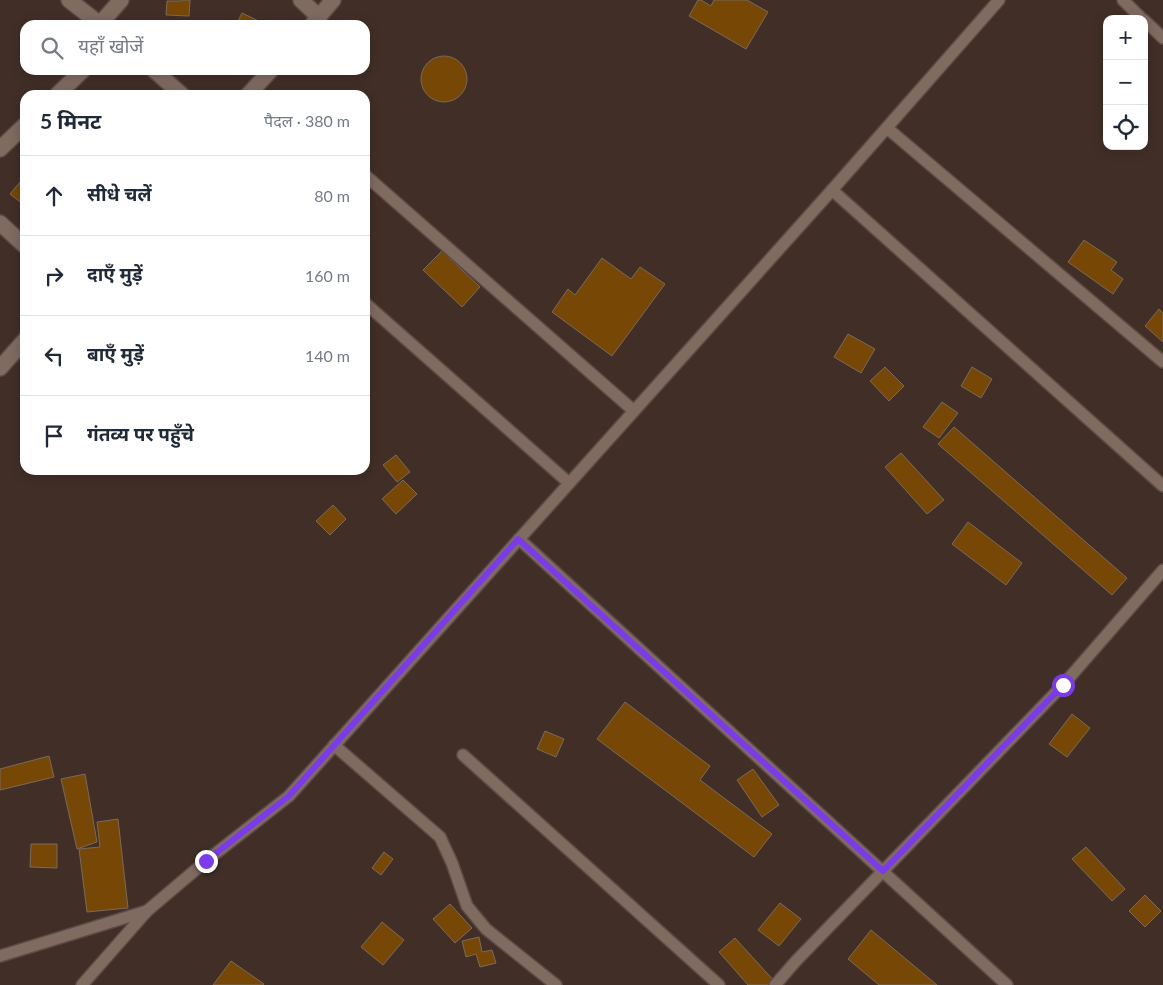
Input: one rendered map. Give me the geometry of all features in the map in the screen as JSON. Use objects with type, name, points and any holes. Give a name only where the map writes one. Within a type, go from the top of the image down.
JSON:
[{"type":"street","points":[[69,0],[94,20]]},
{"type":"street","points":[[104,20],[121,0]]},
{"type":"street","points":[[302,0],[315,20]]},
{"type":"street","points":[[317,20],[333,0]]},
{"type":"street","points":[[62,90],[78,75]]},
{"type":"street","points":[[160,75],[176,90]]},
{"type":"street","points":[[253,90],[266,75]]},
{"type":"street","points":[[0,149],[20,130]]},
{"type":"street","points":[[0,223],[20,241]]},
{"type":"street","points":[[0,368],[20,346]]},
{"type":"lane","points":[[82,985],[147,911],[206,861],[289,796],[832,190],[999,0]]},
{"type":"lane","points":[[1123,0],[1138,15]]},
{"type":"lane","points":[[1148,24],[1163,38]]},
{"type":"lane","points":[[887,128],[1163,362]]},
{"type":"lane","points":[[370,179],[634,410]]},
{"type":"lane","points":[[832,190],[1163,486]]},
{"type":"lane","points":[[370,307],[569,483]]},
{"type":"lane","points":[[518,539],[1007,985]]},
{"type":"lane","points":[[775,985],[1063,685],[1163,570]]},
{"type":"lane","points":[[334,745],[440,837],[468,906],[486,929],[556,985]]},
{"type":"lane","points":[[462,755],[719,985]]},
{"type":"lane","points":[[0,956],[147,911]]},
{"type":"building","points":[[190,0],[189,16],[166,15],[167,1]]},
{"type":"building","points":[[698,0],[711,6],[714,0],[747,0],[768,12],[746,49],[689,16]]},
{"type":"building","points":[[242,13],[257,20],[238,20]]},
{"type":"building","points":[[444,56],[457,60],[463,66],[467,79],[463,92],[457,98],[444,102],[431,98],[425,92],[421,79],[425,66],[431,60]]},
{"type":"building","points":[[20,182],[20,202],[10,194]]},
{"type":"building","points":[[1084,240],[1117,262],[1111,270],[1123,279],[1113,294],[1068,262]]},
{"type":"building","points":[[442,251],[480,287],[462,307],[423,270]]},
{"type":"building","points":[[602,258],[631,279],[640,267],[665,284],[612,356],[552,312],[568,289],[575,295]]},
{"type":"building","points":[[1159,309],[1163,313],[1163,342],[1145,326]]},
{"type":"building","points":[[848,334],[875,349],[861,373],[834,357]]},
{"type":"building","points":[[885,367],[904,386],[889,401],[870,381]]},
{"type":"building","points":[[972,367],[992,379],[981,398],[961,386]]},
{"type":"building","points":[[942,402],[958,413],[939,438],[923,427]]},
{"type":"building","points":[[954,427],[1127,578],[1112,595],[938,444]]},
{"type":"building","points":[[901,453],[944,500],[927,514],[885,467]]},
{"type":"building","points":[[396,455],[410,472],[397,482],[383,465]]},
{"type":"building","points":[[403,480],[417,494],[396,514],[382,499]]},
{"type":"building","points":[[333,505],[346,519],[330,535],[316,521]]},
{"type":"building","points":[[968,522],[1022,563],[1006,585],[952,544]]},
{"type":"building","points":[[625,702],[710,766],[700,780],[772,834],[754,857],[597,739]]},
{"type":"building","points":[[1072,714],[1090,728],[1067,757],[1049,744]]},
{"type":"building","points":[[545,731],[564,739],[556,757],[537,749]]},
{"type":"building","points":[[49,756],[54,777],[0,790],[0,769]]},
{"type":"building","points":[[753,769],[779,805],[762,817],[737,780]]},
{"type":"building","points":[[85,774],[97,842],[77,849],[61,779]]},
{"type":"building","points":[[118,819],[128,908],[87,912],[79,849],[100,847],[97,822]]},
{"type":"building","points":[[31,844],[57,844],[57,868],[30,867]]},
{"type":"building","points":[[1086,847],[1125,889],[1112,901],[1072,859]]},
{"type":"building","points":[[384,852],[393,859],[381,875],[372,868]]},
{"type":"building","points":[[1145,895],[1161,911],[1145,927],[1129,911]]},
{"type":"building","points":[[780,903],[801,919],[779,946],[758,930]]},
{"type":"building","points":[[450,904],[472,928],[455,943],[433,919]]},
{"type":"building","points":[[382,922],[404,940],[383,965],[361,947]]},
{"type":"building","points":[[871,930],[937,985],[879,985],[848,959]]},
{"type":"building","points":[[479,937],[482,952],[492,950],[496,963],[480,967],[476,954],[466,957],[462,941]]},
{"type":"building","points":[[735,938],[776,983],[774,985],[748,985],[719,952]]},
{"type":"building","points":[[231,961],[264,984],[213,985]]},
{"type":"route","points":[[206,861],[289,796],[518,539],[883,871],[1063,685]]}]
